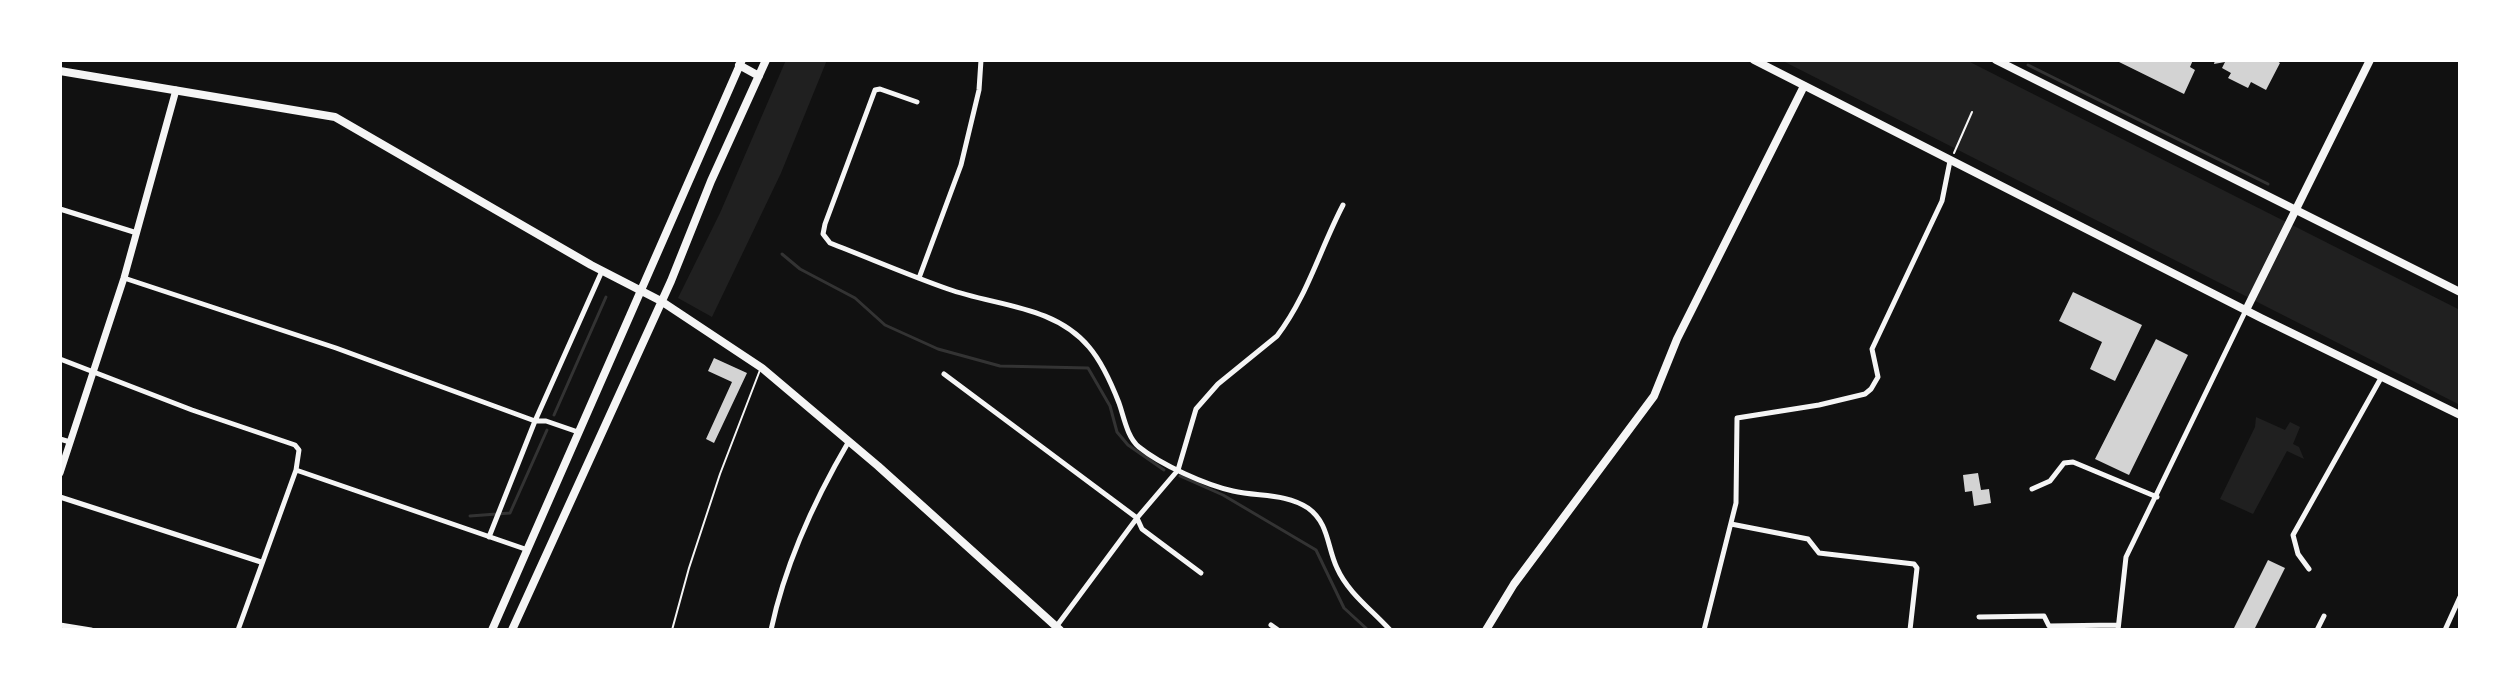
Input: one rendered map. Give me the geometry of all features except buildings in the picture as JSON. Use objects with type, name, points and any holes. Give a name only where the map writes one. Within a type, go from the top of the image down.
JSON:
[{"type":"main road","points":[[512,630],[661,301],[711,181],[766,60]]},
{"type":"main road","points":[[1754,60],[1952,158],[2380,378],[2460,415]]},
{"type":"main road","points":[[1996,60],[2460,292]]},
{"type":"main road","points":[[2246,310],[2370,60]]},
{"type":"main road","points":[[492,630],[525,549],[643,291],[740,63],[759,76]]},
{"type":"main road","points":[[60,71],[335,117],[602,271],[661,301],[762,368],[849,441],[1058,628]]},
{"type":"main road","points":[[1486,630],[1514,584],[1654,396],[1677,339],[1804,86]]},
{"type":"street","points":[[919,278],[961,165],[979,90],[981,60]]},
{"type":"street","points":[[917,102],[880,89],[875,90],[840,179],[823,234],[830,243],[950,290],[1017,306],[1048,318],[1075,334],[1095,356],[1118,400],[1131,439],[1140,448],[1178,470],[1234,491],[1279,496],[1309,509],[1327,533],[1341,576],[1351,590],[1390,630]]},
{"type":"street","points":[[60,473],[124,278],[176,90]]},
{"type":"street","points":[[1704,630],[1736,503],[1737,418],[1819,405],[1865,394],[1872,389],[1878,377],[1872,349],[1942,201],[1952,158]]},
{"type":"street","points":[[1058,628],[1137,518],[1178,470],[1196,409],[1218,384],[1277,336],[1284,327],[1301,301],[1324,242],[1343,205]]},
{"type":"street","points":[[60,209],[137,233]]},
{"type":"street","points":[[489,537],[499,506],[535,421],[602,271]]},
{"type":"street","points":[[124,278],[336,348],[535,421],[546,421],[578,432]]},
{"type":"street","points":[[1979,616],[2044,616],[2049,626],[2117,628],[2126,557],[2246,310]]},
{"type":"street","points":[[60,359],[296,445],[300,450],[296,470],[238,630]]},
{"type":"street","points":[[944,374],[1137,518],[1142,529],[1201,573]]},
{"type":"street","points":[[2309,569],[2298,554],[2293,535],[2380,378]]},
{"type":"street","points":[[60,439],[70,442]]},
{"type":"street","points":[[771,630],[778,596],[822,488],[849,441]]},
{"type":"street","points":[[2032,489],[2050,481],[2064,463],[2073,462],[2157,497]]},
{"type":"street","points":[[296,470],[525,549]]},
{"type":"street","points":[[60,497],[261,562]]},
{"type":"street","points":[[1731,524],[1808,539],[1813,542],[1819,553],[1914,564],[1917,567],[1910,630]]},
{"type":"street","points":[[2445,630],[2460,597]]},
{"type":"street","points":[[2317,630],[2324,616]]},
{"type":"street","points":[[1271,624],[1278,630]]},
{"type":"street","points":[[60,625],[91,630]]},
{"type":"lane","points":[[672,630],[688,568],[720,474],[762,368]]},
{"type":"path","points":[[1952,158],[1972,112]]},
{"type":"shaded area","points":[[786,60],[827,60],[781,173],[712,317],[678,298],[720,213]]},
{"type":"shaded area","points":[[1781,60],[1966,60],[2460,310],[2460,405]]},
{"type":"shaded area","points":[[2256,417],[2285,430],[2290,422],[2300,427],[2293,444],[2299,447],[2304,459],[2287,451],[2253,514],[2220,499],[2255,427]]},
{"type":"waterway","points":[[2028,65],[2268,184]]},
{"type":"waterway","points":[[782,254],[800,269],[855,298],[885,325],[938,349],[1000,366],[1088,368],[1110,406],[1117,432],[1128,445],[1164,470]]},
{"type":"waterway","points":[[554,415],[606,297]]},
{"type":"waterway","points":[[470,516],[510,513],[547,430]]},
{"type":"waterway","points":[[1180,476],[1223,495],[1316,550],[1344,608],[1368,630]]}]
